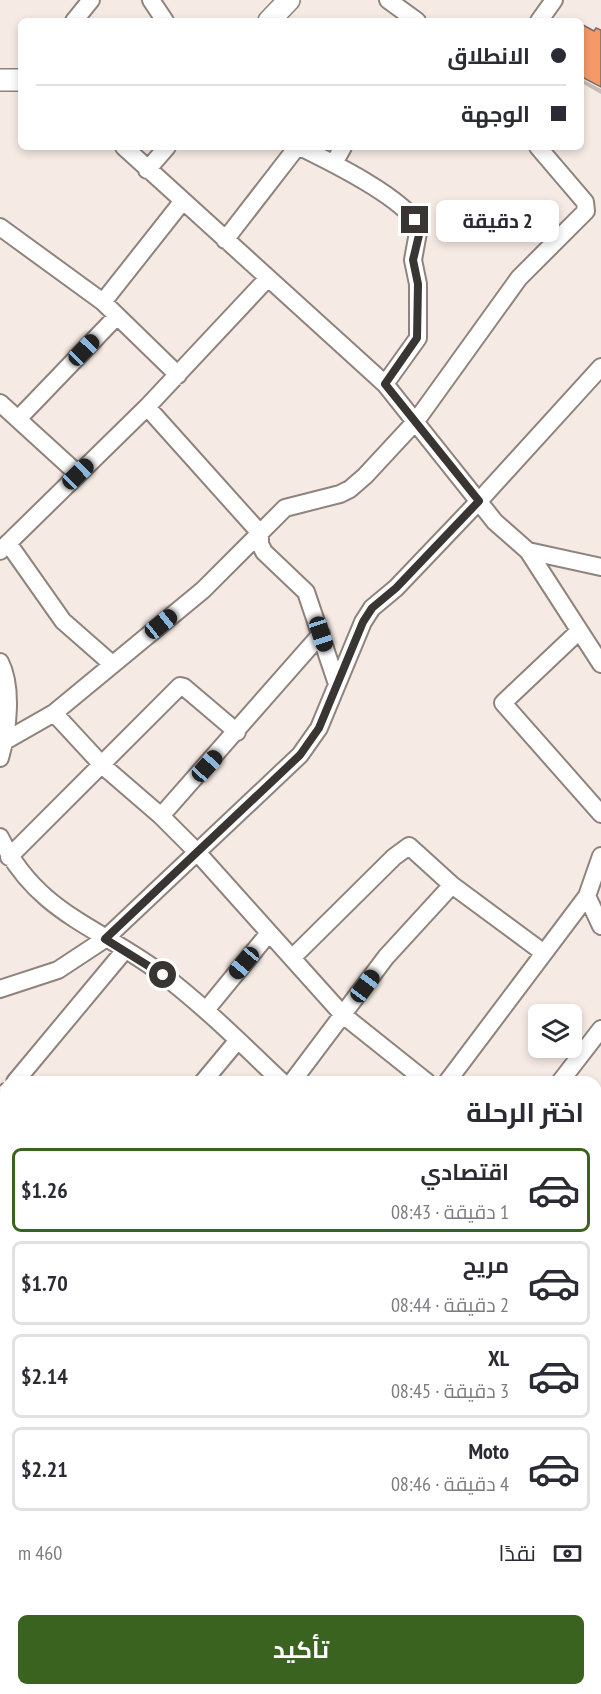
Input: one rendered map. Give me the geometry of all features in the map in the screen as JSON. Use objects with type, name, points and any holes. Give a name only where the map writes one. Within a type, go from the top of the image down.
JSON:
[{"type":"street","points":[[76,18],[91,0]]},
{"type":"street","points":[[151,0],[163,18]]},
{"type":"street","points":[[272,18],[289,0]]},
{"type":"street","points":[[388,0],[411,18]]},
{"type":"street","points":[[541,18],[554,0]]},
{"type":"street","points":[[0,80],[18,80]]},
{"type":"street","points":[[127,150],[385,384],[495,522],[528,551],[578,632],[601,664]]},
{"type":"street","points":[[147,170],[164,150]]},
{"type":"street","points":[[225,240],[296,150]]},
{"type":"street","points":[[305,150],[334,163],[408,210],[418,227],[413,260],[418,284],[417,338],[385,384]]},
{"type":"street","points":[[334,163],[341,150]]},
{"type":"street","points":[[5,741],[54,713],[203,590],[285,508],[351,489],[416,421],[519,278],[586,211],[585,202],[541,150]]},
{"type":"street","points":[[103,302],[182,202]]},
{"type":"street","points":[[0,227],[103,302],[178,375]]},
{"type":"street","points":[[111,664],[63,621],[4,547],[147,407],[268,279]]},
{"type":"street","points":[[18,419],[117,316]]},
{"type":"street","points":[[0,989],[58,970],[105,939],[310,743],[363,622],[372,608],[396,588],[479,501],[601,367]]},
{"type":"street","points":[[0,403],[78,474]]},
{"type":"street","points":[[147,407],[261,533],[260,544],[264,552],[306,592],[337,684]]},
{"type":"street","points":[[528,551],[601,567]]},
{"type":"street","points":[[578,632],[503,703],[601,814]]},
{"type":"street","points":[[161,816],[321,634]]},
{"type":"street","points":[[0,662],[7,676],[5,741],[0,758]]},
{"type":"street","points":[[9,857],[103,766],[180,686],[237,732]]},
{"type":"street","points":[[54,713],[103,766],[161,816],[196,851],[343,1015],[419,1076]]},
{"type":"street","points":[[0,837],[9,857],[38,893],[86,928],[155,969],[206,1010],[276,1076]]},
{"type":"street","points":[[292,958],[406,846],[413,847],[452,885],[544,953]]},
{"type":"street","points":[[452,1076],[587,896],[601,857]]},
{"type":"street","points":[[297,1076],[405,933],[452,885]]},
{"type":"street","points":[[587,896],[601,926]]},
{"type":"street","points":[[206,1010],[269,933]]},
{"type":"street","points":[[20,1076],[125,950]]},
{"type":"street","points":[[565,1076],[598,1038]]},
{"type":"street","points":[[208,1076],[238,1040]]},
{"type":"building","points":[[584,26],[594,31],[596,28],[601,30],[601,87],[584,78]]},
{"type":"route","points":[[163,975],[105,939],[300,755],[319,728],[363,622],[372,608],[396,588],[479,501],[385,384],[416,343],[417,338],[418,284],[413,252],[419,235],[415,220]]}]
